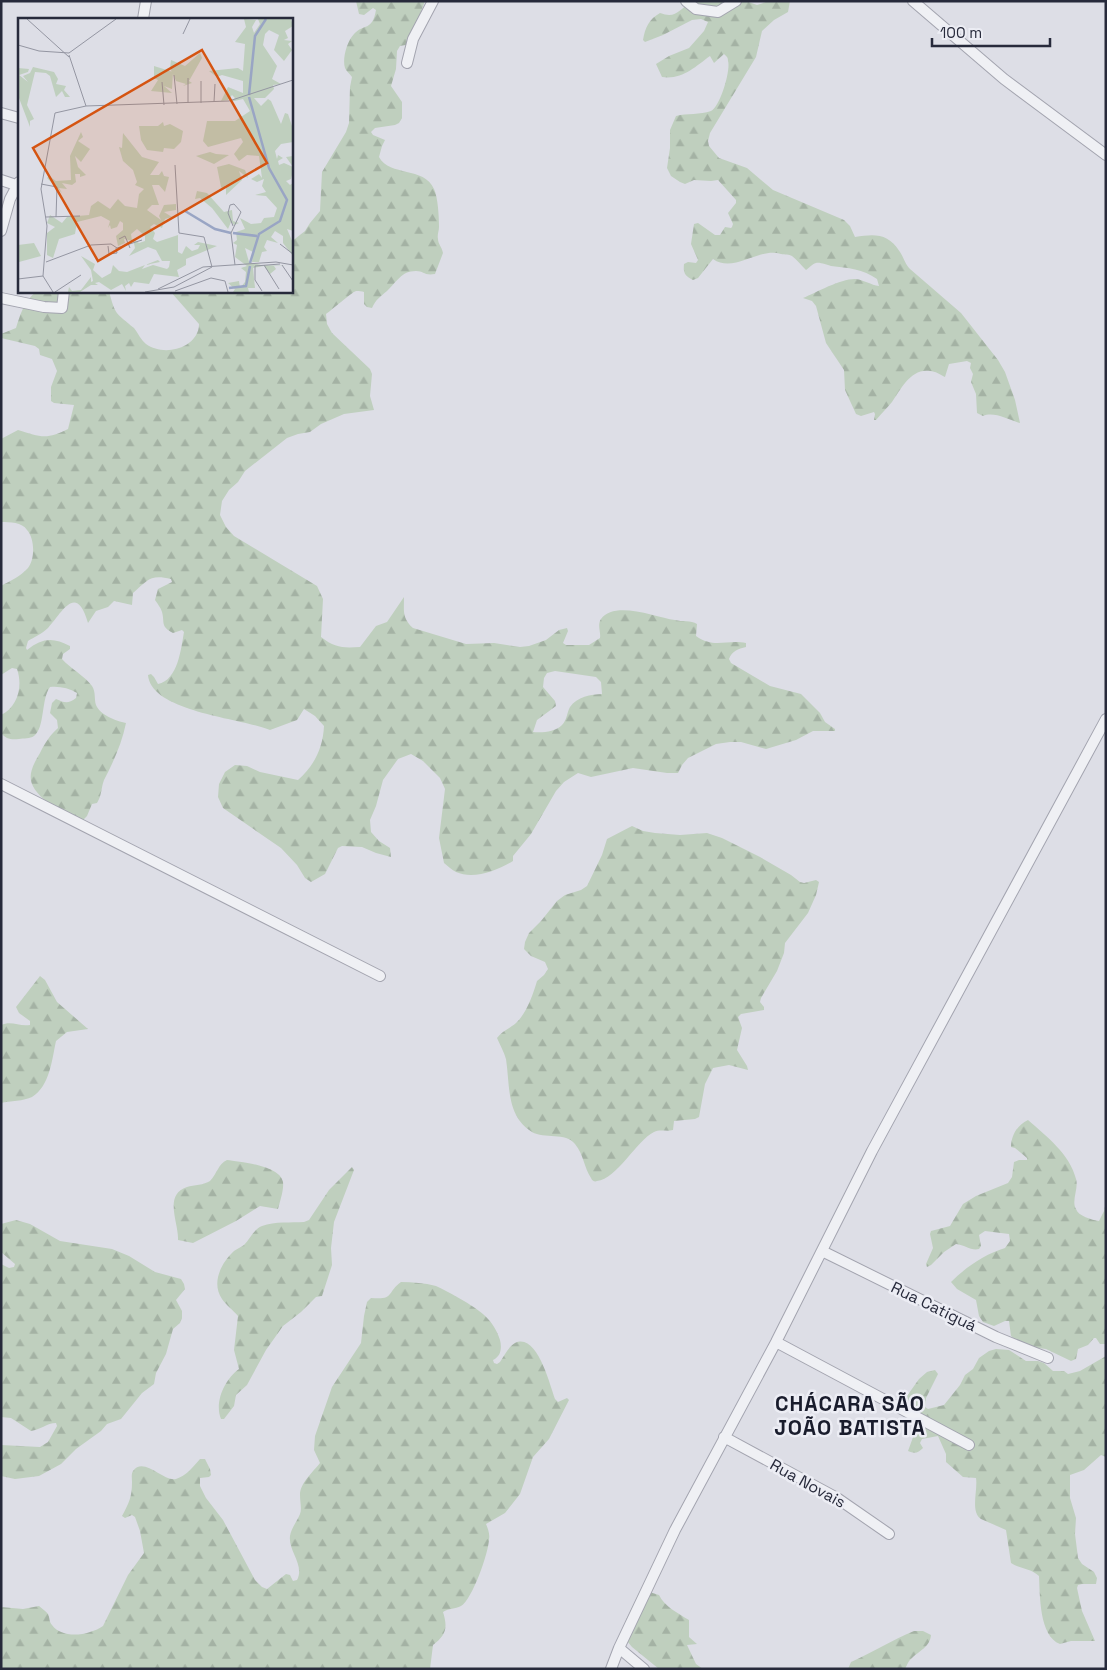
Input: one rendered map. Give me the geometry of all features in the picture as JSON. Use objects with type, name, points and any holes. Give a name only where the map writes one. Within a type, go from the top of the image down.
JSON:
[{"type":"street","points":[[143,18],[146,1]]},
{"type":"street","points":[[407,63],[413,39],[433,1]]},
{"type":"street","points":[[686,1],[696,9],[718,12],[736,1]]},
{"type":"street","points":[[913,1],[1004,79],[1106,155]]},
{"type":"street","points":[[1,113],[18,118]]},
{"type":"street","points":[[1,180],[18,184],[10,199],[1,231]]},
{"type":"street","points":[[1,298],[44,307],[62,308],[64,292]]},
{"type":"street","points":[[611,1669],[619,1648],[675,1530],[776,1342],[872,1151],[1106,719]]},
{"type":"street","points":[[1,784],[380,976]]},
{"type":"street","name":"Rua Catiguá","points":[[822,1251],[996,1337],[1048,1358]]},
{"type":"street","points":[[776,1342],[968,1445]]},
{"type":"street","name":"Rua Novais","points":[[724,1437],[837,1498],[889,1534]]},
{"type":"street","points":[[619,1648],[644,1669]]},
{"type":"green space","points":[[356,1],[425,1],[411,44],[400,46],[397,51],[396,69],[391,86],[402,102],[402,118],[395,125],[375,128],[371,132],[373,135],[385,140],[379,157],[384,163],[399,170],[423,177],[434,189],[438,213],[438,241],[443,253],[435,274],[416,271],[407,273],[378,298],[372,308],[364,304],[364,292],[356,291],[326,314],[327,324],[332,333],[370,369],[372,374],[370,396],[374,410],[344,414],[321,424],[310,432],[287,438],[245,471],[222,501],[220,515],[226,527],[234,536],[317,586],[323,599],[321,637],[335,645],[360,647],[376,626],[387,622],[404,597],[405,617],[413,628],[466,644],[494,643],[520,647],[529,646],[546,640],[559,630],[567,628],[568,631],[563,643],[566,645],[589,645],[600,638],[600,621],[607,613],[625,610],[636,611],[695,623],[697,624],[696,636],[709,642],[746,643],[746,647],[732,654],[729,659],[731,663],[770,686],[801,694],[835,731],[813,731],[796,740],[766,749],[741,742],[716,744],[688,758],[678,773],[633,768],[591,777],[578,773],[564,782],[556,791],[531,834],[513,856],[513,861],[493,871],[470,875],[456,872],[444,863],[439,838],[445,789],[440,778],[423,761],[411,754],[398,759],[383,780],[370,820],[371,832],[379,841],[390,848],[391,857],[362,847],[342,846],[338,848],[325,874],[311,882],[305,878],[297,865],[281,848],[223,808],[218,797],[219,784],[225,772],[235,765],[247,766],[260,772],[298,780],[317,755],[322,741],[324,726],[315,716],[304,709],[297,720],[270,730],[199,712],[164,698],[153,687],[148,675],[151,674],[158,684],[165,681],[170,677],[180,655],[184,632],[182,630],[173,633],[169,631],[164,624],[161,610],[155,600],[158,589],[172,582],[171,579],[158,577],[150,579],[133,593],[132,605],[114,601],[108,607],[96,611],[88,623],[79,604],[69,604],[46,630],[28,641],[27,650],[38,643],[48,640],[58,641],[70,646],[70,649],[63,654],[62,659],[92,686],[98,709],[109,717],[126,723],[117,753],[104,780],[99,800],[97,803],[92,804],[87,816],[81,822],[67,817],[52,807],[36,791],[31,780],[35,761],[48,739],[58,728],[57,720],[50,713],[52,703],[56,699],[69,702],[76,698],[77,693],[64,688],[50,687],[45,699],[40,727],[34,736],[11,739],[1,733],[1,715],[12,707],[18,695],[19,676],[17,669],[12,668],[1,675],[1,586],[19,576],[28,568],[32,560],[33,549],[32,538],[25,527],[16,523],[1,522],[1,439],[18,430],[49,436],[68,429],[74,405],[51,401],[51,387],[57,371],[52,359],[40,355],[39,349],[35,346],[1,338],[1,334],[16,328],[25,304],[36,292],[109,292],[117,313],[134,328],[144,342],[155,349],[171,350],[186,345],[191,341],[196,336],[199,324],[171,292],[292,292],[292,241],[305,231],[320,211],[322,172],[346,132],[349,123],[352,77],[345,68],[346,50],[354,34],[370,24],[376,10],[373,8],[364,15],[359,14]],"holes":[[[555,671],[596,677],[601,682],[602,694],[589,695],[576,701],[570,707],[564,723],[559,727],[552,731],[533,732],[537,720],[556,706],[555,701],[543,687],[544,678],[547,673]]]},
{"type":"green space","points":[[692,1],[746,1],[757,5],[769,1],[790,1],[788,12],[774,20],[762,31],[756,57],[710,133],[709,146],[719,158],[747,168],[773,190],[844,220],[850,226],[855,237],[875,235],[891,241],[910,269],[961,313],[998,360],[1005,372],[1015,400],[1020,423],[997,415],[983,416],[977,413],[976,394],[971,382],[973,374],[970,368],[971,363],[967,361],[949,364],[945,377],[930,371],[923,371],[912,376],[876,420],[874,420],[874,412],[861,416],[856,414],[845,390],[844,370],[826,343],[816,306],[812,301],[803,298],[850,279],[879,286],[877,279],[866,273],[821,263],[813,264],[806,270],[791,255],[772,253],[729,264],[713,259],[698,278],[693,280],[686,276],[684,264],[688,262],[696,263],[698,260],[691,244],[694,224],[698,223],[715,235],[720,235],[725,227],[732,227],[733,224],[728,213],[736,203],[736,200],[718,180],[694,180],[685,184],[671,176],[667,168],[670,130],[676,116],[711,111],[718,103],[726,80],[728,59],[724,54],[714,63],[710,56],[676,77],[662,77],[656,64],[669,56],[689,48],[704,31],[708,22],[701,19],[692,20],[663,35],[645,42],[643,40],[648,24],[656,15],[660,13],[665,15],[674,14]]},
{"type":"green space","points":[[632,826],[643,831],[655,833],[680,835],[707,833],[722,838],[760,857],[800,882],[816,880],[819,882],[816,895],[808,913],[785,943],[784,953],[777,971],[761,998],[760,1002],[764,1010],[741,1014],[738,1017],[742,1028],[737,1050],[748,1070],[729,1065],[713,1068],[705,1084],[699,1117],[674,1121],[673,1130],[654,1132],[640,1143],[612,1174],[604,1179],[593,1181],[580,1153],[571,1140],[532,1132],[518,1118],[513,1109],[506,1059],[497,1038],[523,1015],[537,981],[548,969],[545,962],[531,956],[524,949],[529,933],[557,901],[565,895],[587,886],[602,855],[607,839]]},
{"type":"green space","points":[[40,976],[45,980],[57,1002],[88,1029],[67,1032],[56,1041],[49,1072],[38,1092],[29,1098],[1,1103],[1,1025],[9,1023],[30,1025],[30,1021],[19,1013],[16,1007]]},
{"type":"green space","points":[[1028,1120],[1050,1139],[1063,1154],[1073,1170],[1077,1183],[1074,1202],[1079,1214],[1099,1221],[1106,1202],[1106,1344],[1100,1344],[1094,1338],[1088,1345],[1078,1349],[1076,1359],[1071,1361],[1046,1349],[1023,1346],[1011,1336],[1009,1321],[994,1326],[983,1322],[979,1316],[976,1300],[957,1289],[951,1282],[976,1262],[1005,1248],[1010,1241],[1009,1234],[985,1231],[979,1235],[981,1246],[979,1249],[956,1244],[944,1252],[931,1265],[927,1267],[926,1264],[933,1248],[931,1231],[950,1226],[963,1204],[976,1196],[1008,1183],[1012,1177],[1014,1162],[1027,1160],[1015,1148],[1011,1147],[1015,1131]]},
{"type":"green space","points":[[227,1160],[259,1165],[280,1176],[283,1185],[278,1209],[260,1206],[236,1221],[193,1243],[178,1240],[174,1210],[176,1196],[187,1187],[210,1181]]},
{"type":"green space","points":[[352,1167],[354,1170],[334,1222],[331,1248],[332,1265],[322,1296],[316,1297],[283,1326],[266,1350],[247,1385],[236,1395],[234,1406],[224,1419],[221,1419],[219,1405],[222,1391],[229,1379],[239,1369],[234,1350],[238,1316],[224,1301],[217,1286],[219,1274],[225,1261],[234,1251],[244,1245],[259,1227],[272,1223],[304,1222],[309,1220],[329,1190]]},
{"type":"green space","points":[[16,1220],[30,1224],[60,1241],[112,1249],[129,1256],[155,1272],[181,1279],[185,1289],[176,1300],[182,1311],[182,1318],[180,1323],[173,1329],[166,1354],[156,1373],[154,1384],[142,1393],[121,1419],[107,1424],[61,1464],[39,1476],[15,1479],[1,1476],[1,1445],[40,1447],[48,1442],[57,1426],[56,1423],[53,1423],[31,1431],[11,1418],[1,1417],[1,1264],[9,1268],[14,1267],[15,1264],[1,1252],[1,1224]]},
{"type":"green space","points":[[401,1282],[436,1286],[483,1314],[493,1325],[500,1340],[500,1352],[493,1360],[494,1363],[500,1362],[515,1343],[523,1342],[530,1345],[536,1352],[546,1372],[555,1399],[558,1402],[567,1398],[569,1400],[549,1439],[533,1457],[520,1494],[505,1513],[486,1524],[489,1535],[488,1545],[479,1575],[465,1602],[461,1606],[443,1612],[445,1631],[441,1638],[433,1645],[430,1669],[1,1669],[1,1607],[23,1609],[39,1606],[48,1614],[51,1624],[63,1633],[84,1634],[103,1626],[128,1575],[144,1553],[135,1517],[132,1515],[125,1518],[122,1516],[131,1496],[132,1472],[137,1467],[143,1466],[165,1477],[176,1479],[192,1468],[200,1459],[205,1459],[211,1475],[200,1478],[200,1486],[206,1498],[223,1520],[255,1580],[267,1589],[286,1574],[290,1575],[293,1581],[297,1580],[299,1569],[291,1547],[290,1536],[301,1512],[300,1495],[302,1486],[320,1463],[314,1450],[315,1436],[332,1387],[361,1343],[367,1302],[371,1298],[387,1297]]},
{"type":"green space","points":[[996,1349],[1009,1350],[1026,1361],[1038,1361],[1044,1363],[1053,1371],[1064,1371],[1068,1374],[1080,1371],[1106,1356],[1106,1457],[1101,1455],[1084,1470],[1070,1475],[1070,1498],[1076,1518],[1075,1534],[1078,1558],[1082,1564],[1094,1572],[1097,1578],[1096,1584],[1082,1584],[1078,1585],[1077,1588],[1082,1611],[1095,1641],[1071,1641],[1060,1644],[1053,1640],[1044,1624],[1039,1576],[1033,1571],[1011,1563],[1006,1530],[978,1516],[975,1506],[976,1478],[963,1477],[946,1462],[946,1454],[938,1436],[922,1439],[920,1443],[923,1448],[918,1452],[908,1451],[916,1429],[916,1422],[894,1405],[902,1403],[919,1379],[927,1372],[935,1370],[938,1374],[926,1398],[925,1407],[928,1409],[944,1405],[960,1385],[965,1375],[973,1369],[979,1358],[989,1351]]},
{"type":"green space","points":[[643,1590],[659,1595],[668,1606],[689,1620],[689,1637],[697,1644],[687,1645],[696,1664],[703,1669],[659,1669],[627,1641],[624,1633],[626,1620],[640,1591]]},
{"type":"green space","points":[[914,1631],[923,1631],[931,1635],[929,1643],[910,1660],[905,1669],[848,1669],[851,1662]]},
{"type":"district","name":"CHÁCARA SÃO JOÃO BATISTA","points":[[850,1416]]}]
